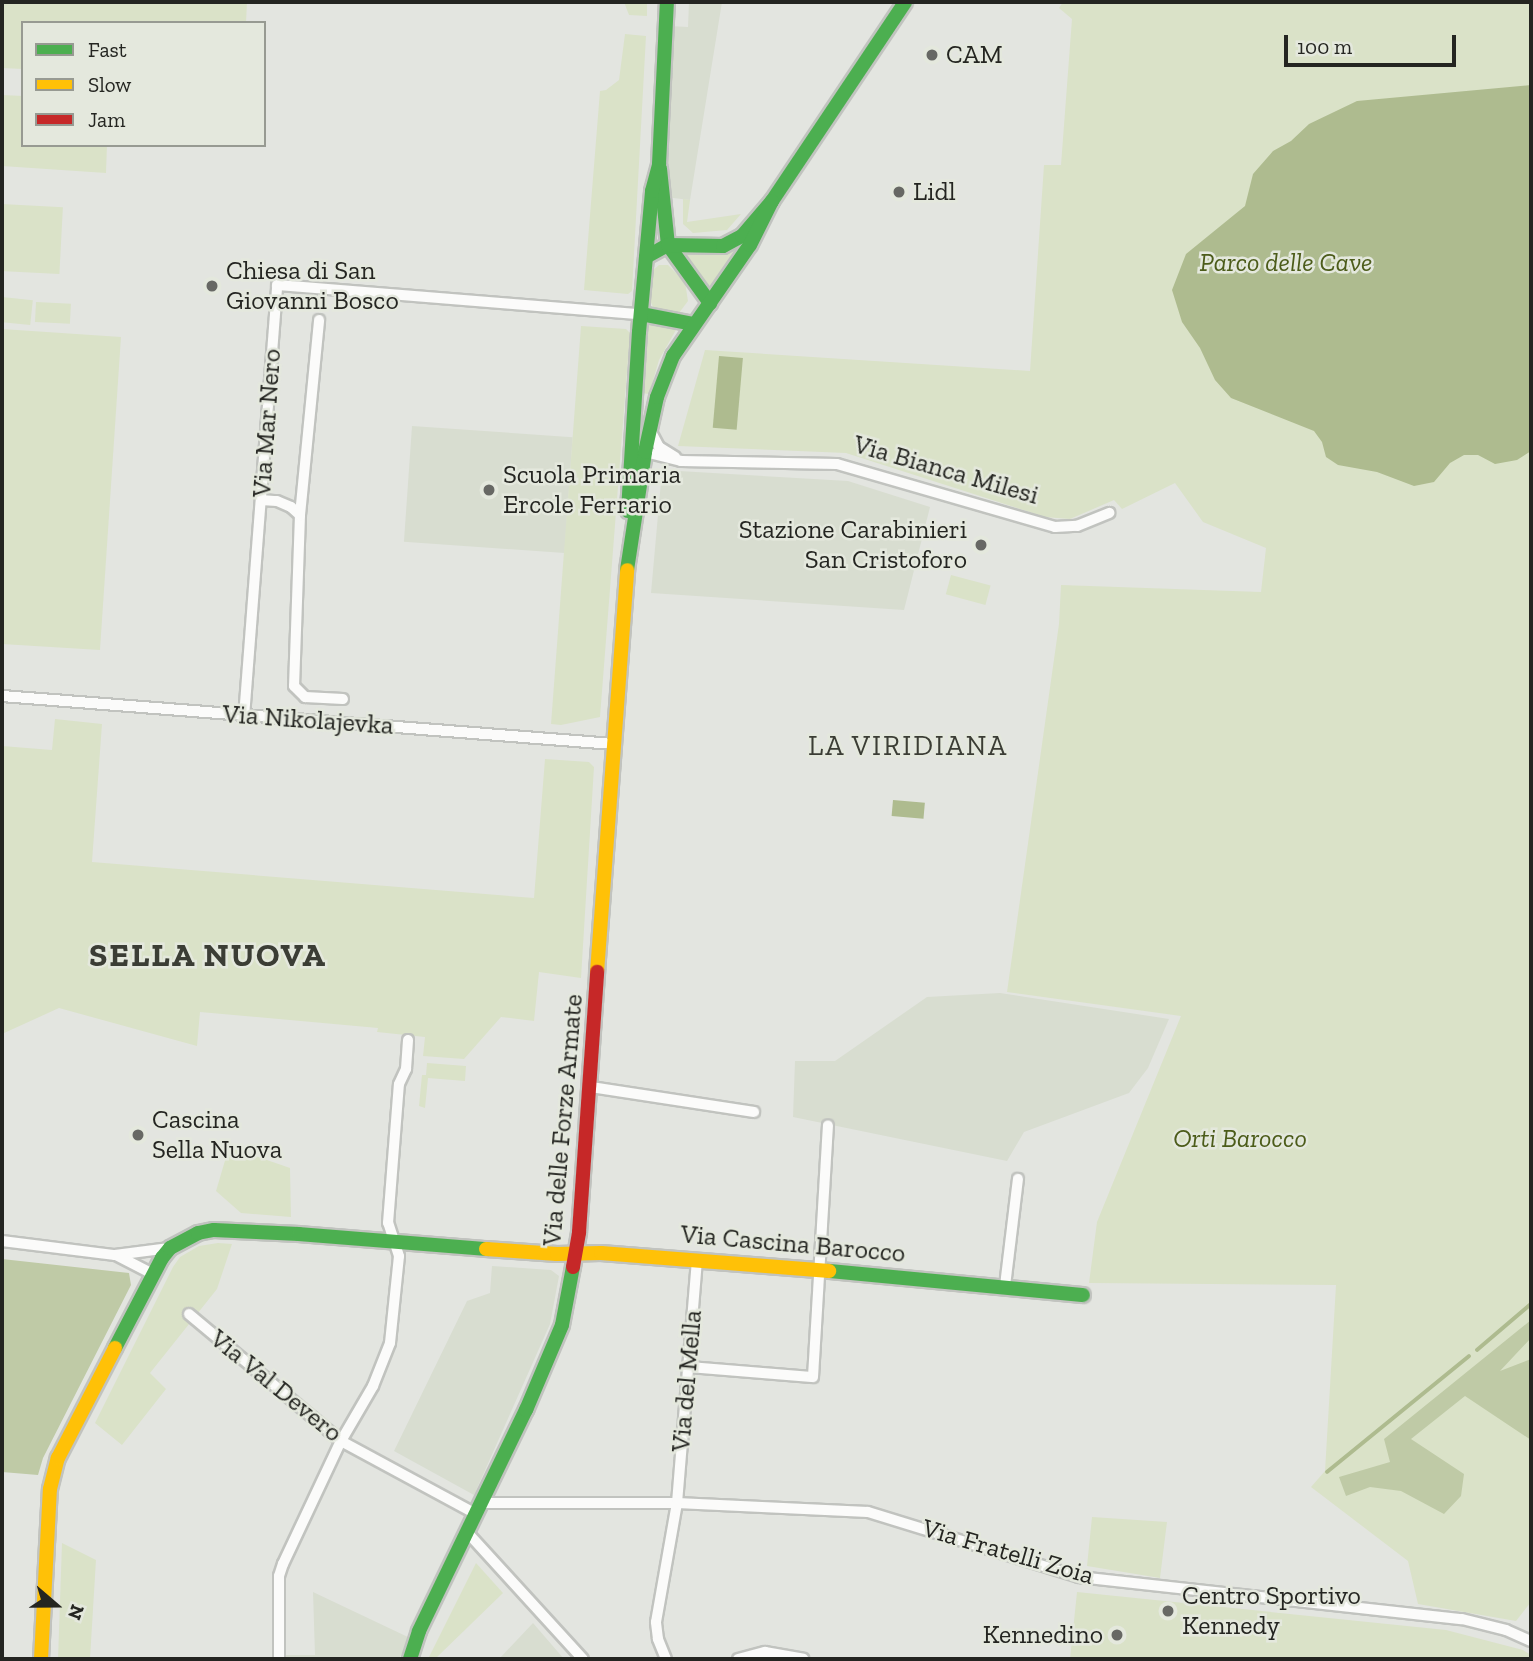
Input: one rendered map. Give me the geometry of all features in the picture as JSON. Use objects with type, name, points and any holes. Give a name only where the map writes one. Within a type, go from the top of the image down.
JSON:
[{"type":"street","points":[[667,2],[659,164],[668,245],[710,303]]},
{"type":"street","name":"Via delle Forze Armate","points":[[410,1659],[419,1631],[557,1339],[577,1254],[629,551],[633,401],[646,257],[668,245],[711,246],[732,243],[742,236],[772,201],[905,2]]},
{"type":"street","points":[[646,257],[652,191],[659,164]]},
{"type":"street","name":"Via delle Forze Armate","points":[[629,551],[649,428],[673,356],[750,245],[772,201]]},
{"type":"street","name":"Via Mar Nero","points":[[244,717],[277,285],[641,314]]},
{"type":"street","points":[[641,314],[694,324]]},
{"type":"street","points":[[319,320],[300,516],[292,680],[305,696],[343,699]]},
{"type":"street","points":[[633,401],[640,419],[638,440],[645,452]]},
{"type":"street","points":[[649,428],[659,447],[681,461]]},
{"type":"street","name":"Via Bianca Milesi","points":[[645,452],[681,461],[837,464],[1055,527],[1077,526],[1110,513]]},
{"type":"street","points":[[261,500],[277,501],[291,507],[300,516]]},
{"type":"street","name":"Via Nikolajevka","points":[[2,696],[614,744]]},
{"type":"street","points":[[279,1659],[279,1576],[341,1441],[373,1385],[390,1343],[399,1256],[388,1223],[399,1083],[406,1069],[408,1040]]},
{"type":"street","points":[[591,1087],[754,1112]]},
{"type":"street","points":[[688,1367],[813,1377],[820,1271],[818,1255],[828,1125]]},
{"type":"street","points":[[1005,1286],[1018,1179]]},
{"type":"street","name":"Via Cascina Barocco","points":[[170,1248],[198,1233],[214,1230],[697,1260],[1083,1295]]},
{"type":"street","points":[[2,1241],[115,1255],[170,1248]]},
{"type":"street","points":[[41,1659],[50,1489],[54,1471],[153,1273],[170,1248]]},
{"type":"street","points":[[115,1255],[153,1273]]},
{"type":"street","name":"Via del Mella","points":[[666,1659],[658,1639],[656,1622],[677,1503],[697,1260]]},
{"type":"street","name":"Via Val Devero","points":[[189,1314],[341,1441],[479,1508]]},
{"type":"street","name":"Via Fratelli Zoia","points":[[479,1508],[677,1503],[868,1512],[1079,1577],[1462,1619],[1506,1630],[1531,1641]]},
{"type":"street","points":[[467,1532],[583,1659]]},
{"type":"street","points":[[399,1659],[419,1631]]},
{"type":"street","points":[[738,1659],[765,1652],[803,1659]]},
{"type":"shaded area","points":[[689,2],[722,2],[690,200],[665,197],[669,26],[688,27]]},
{"type":"shaded area","points":[[1531,85],[1531,451],[1517,460],[1495,464],[1478,455],[1464,455],[1450,463],[1434,482],[1414,486],[1377,472],[1338,465],[1326,457],[1322,442],[1314,431],[1231,398],[1215,380],[1200,348],[1182,322],[1172,290],[1186,254],[1245,206],[1253,174],[1273,151],[1291,141],[1309,124],[1357,101]]},
{"type":"shaded area","points":[[719,356],[743,358],[737,430],[713,428]]},
{"type":"shaded area","name":"Scuola Primaria Ercole Ferrario","points":[[412,426],[573,437],[565,553],[404,542]]},
{"type":"shaded area","points":[[662,470],[848,481],[930,507],[904,610],[651,593]]},
{"type":"shaded area","points":[[893,800],[925,803],[923,819],[892,816]]},
{"type":"shaded area","points":[[1000,993],[1169,1019],[1148,1068],[1129,1093],[1024,1132],[1007,1161],[793,1117],[795,1061],[835,1061],[927,997]]},
{"type":"shaded area","points":[[2,1259],[129,1273],[131,1285],[43,1458],[38,1475],[2,1472]]},
{"type":"shaded area","points":[[492,1266],[551,1270],[559,1276],[550,1324],[474,1495],[394,1451],[467,1301],[490,1293]]},
{"type":"shaded area","points":[[1531,1320],[1531,1338],[1500,1371],[1531,1359],[1531,1440],[1465,1396],[1411,1439],[1464,1474],[1461,1496],[1444,1514],[1401,1491],[1370,1487],[1346,1496],[1339,1477],[1390,1462],[1384,1439]]},
{"type":"shaded area","points":[[313,1592],[410,1638],[399,1659],[283,1659],[283,1655],[315,1655]]},
{"type":"shaded area","points":[[533,1623],[564,1659],[499,1659]]},
{"type":"green space","points":[[2,2],[247,2],[246,21],[21,21],[21,69],[2,68]]},
{"type":"green space","points":[[624,2],[647,2],[647,16],[629,15]]},
{"type":"green space","name":"Parco delle Cave","points":[[1063,2],[1531,2],[1531,1602],[1516,1621],[1418,1604],[1408,1561],[1311,1487],[1325,1471],[1336,1285],[1089,1283],[1097,1222],[1181,1016],[1007,992],[1059,624],[1061,585],[1261,592],[1266,548],[1203,522],[1175,483],[1122,509],[1114,500],[1070,519],[1045,517],[846,453],[678,446],[705,350],[1030,371],[1044,165],[1061,165],[1072,19],[1059,8]]},
{"type":"green space","points":[[625,34],[646,36],[632,291],[628,294],[584,290],[600,91],[606,90],[619,80]]},
{"type":"green space","points":[[2,95],[21,96],[21,147],[107,147],[106,173],[2,166]]},
{"type":"green space","points":[[683,199],[690,200],[687,222],[741,214],[727,230],[693,233],[683,224]]},
{"type":"green space","points":[[2,204],[63,207],[59,274],[2,271]]},
{"type":"green space","points":[[738,248],[711,290],[683,252],[711,252]]},
{"type":"green space","points":[[659,265],[668,265],[685,282],[688,301],[679,313],[672,315],[653,307],[649,298],[652,271]]},
{"type":"green space","points":[[2,297],[33,300],[30,325],[2,322]]},
{"type":"green space","points":[[36,302],[71,304],[70,324],[35,322]]},
{"type":"green space","points":[[649,321],[677,328],[659,360],[649,394],[641,393]]},
{"type":"green space","points":[[581,326],[626,329],[630,333],[600,717],[561,725],[551,724]]},
{"type":"green space","points":[[2,329],[121,337],[100,650],[2,644]]},
{"type":"green space","points":[[951,575],[991,586],[985,605],[946,594]]},
{"type":"green space","points":[[55,719],[102,724],[92,862],[534,898],[545,759],[589,762],[594,767],[581,978],[539,972],[534,1021],[501,1017],[464,1059],[423,1056],[425,1037],[377,1032],[378,1028],[200,1012],[197,1046],[59,1008],[2,1034],[2,746],[52,750]]},
{"type":"green space","points":[[427,1063],[466,1066],[465,1081],[428,1078],[425,1108],[419,1106],[422,1075],[426,1075]]},
{"type":"green space","points":[[229,1147],[290,1168],[291,1217],[241,1213],[216,1191]]},
{"type":"green space","points":[[232,1244],[217,1289],[150,1373],[166,1389],[122,1445],[95,1423],[173,1267],[180,1257],[199,1246]]},
{"type":"green space","points":[[1092,1517],[1167,1522],[1160,1578],[1087,1566]]},
{"type":"green space","points":[[62,1543],[96,1560],[90,1659],[58,1659]]},
{"type":"green space","points":[[476,1563],[503,1593],[435,1659],[428,1659]]},
{"type":"green space","name":"Centro Sportivo Kennedy","points":[[1077,1592],[1446,1630],[1523,1650],[1531,1655],[1531,1659],[1070,1659]]},
{"type":"waterway","points":[[1477,1350],[1531,1304]]},
{"type":"waterway","points":[[1327,1472],[1469,1356]]},
{"type":"traffic: fast","points":[[628,511],[639,332],[652,191],[659,164],[667,2]]},
{"type":"traffic: fast","points":[[646,257],[668,245],[723,246],[742,236],[772,201],[905,2]]},
{"type":"traffic: fast","points":[[660,169],[668,245],[710,303]]},
{"type":"traffic: fast","points":[[627,570],[645,452],[657,397],[673,356],[750,245],[772,201]]},
{"type":"traffic: fast","points":[[641,314],[694,324]]},
{"type":"traffic: fast","points":[[115,1348],[162,1258],[170,1248],[198,1233],[214,1230],[299,1234],[486,1249]]},
{"type":"traffic: fast","points":[[410,1659],[419,1631],[526,1410],[562,1325],[573,1267]]},
{"type":"traffic: fast","points":[[829,1271],[1083,1295]]},
{"type":"traffic: slow","points":[[597,972],[627,570]]},
{"type":"traffic: slow","points":[[486,1249],[557,1254],[601,1253],[829,1271]]},
{"type":"traffic: slow","points":[[41,1659],[50,1489],[58,1458],[115,1348]]},
{"type":"traffic: jam","points":[[573,1267],[579,1232],[597,972]]},
{"type":"place","name":"CAM","points":[[932,55]]},
{"type":"place","name":"Lidl","points":[[899,192]]},
{"type":"place","name":"Chiesa di San Giovanni Bosco","points":[[212,286]]},
{"type":"place","name":"Scuola Primaria Ercole Ferrario","points":[[489,490]]},
{"type":"place","name":"Stazione Carabinieri San Cristoforo","points":[[981,545]]},
{"type":"place","name":"Cascina Sella Nuova","points":[[138,1135]]},
{"type":"place","name":"Centro Sportivo Kennedy","points":[[1168,1611]]},
{"type":"place","name":"Kennedino","points":[[1117,1635]]},
{"type":"district","name":"LA VIRIDIANA","points":[[908,746]]},
{"type":"district","name":"SELLA NUOVA","points":[[208,955]]},
{"type":"park label","name":"Orti Barocco","points":[[1240,1139]]}]
